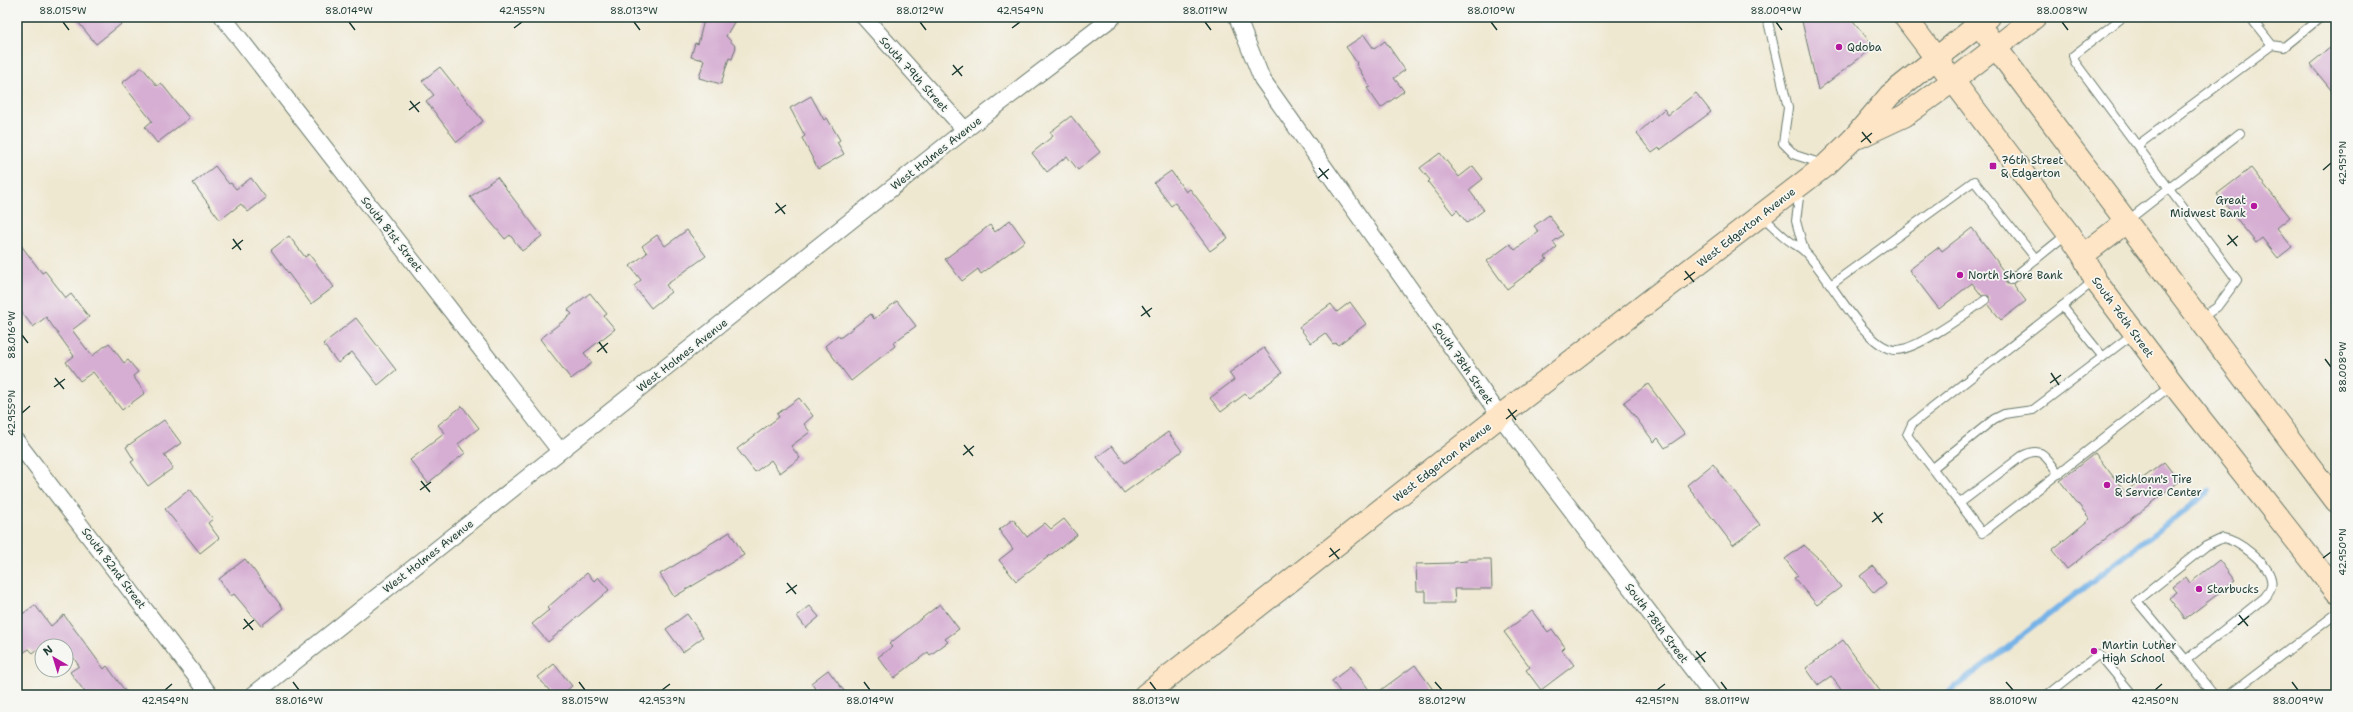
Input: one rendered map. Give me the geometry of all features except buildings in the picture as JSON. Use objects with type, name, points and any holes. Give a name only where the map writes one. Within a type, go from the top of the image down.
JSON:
[{"type":"main road","name":"South 76th Street","points":[[1905,17],[2068,233],[2083,255],[2095,280],[2134,333],[2336,591]]},
{"type":"main road","name":"West Edgerton Avenue","points":[[1852,140],[1904,116],[1996,49],[2036,17]]},
{"type":"main road","name":"West Edgerton Avenue","points":[[1145,695],[1500,416],[1762,216],[1826,165],[1852,140],[1890,95],[1979,19]]},
{"type":"main road","points":[[1979,19],[1996,49],[2336,501]]},
{"type":"main road","points":[[2083,255],[2126,222]]},
{"type":"street","name":"South 81st Street","points":[[223,17],[560,451]]},
{"type":"street","name":"South 79th Street","points":[[864,17],[965,130]]},
{"type":"street","name":"West Holmes Avenue","points":[[253,695],[965,130],[1113,17]]},
{"type":"street","name":"South 78th Street","points":[[1237,17],[1262,79],[1500,416],[1712,695]]},
{"type":"street","name":"South 82nd Street","points":[[17,442],[210,695]]},
{"type":"lane","points":[[1767,17],[1788,108],[1783,143],[1795,155],[1826,165]]},
{"type":"lane","points":[[2122,17],[2073,56],[2075,62],[2237,280],[2217,307],[2200,320]]},
{"type":"lane","points":[[2250,17],[2272,45],[2284,47],[2321,17]]},
{"type":"lane","points":[[2138,145],[2272,45]]},
{"type":"lane","points":[[2126,222],[2240,133]]},
{"type":"lane","points":[[1832,284],[1974,181],[2036,259]]},
{"type":"lane","points":[[1800,185],[1796,221],[1804,250]]},
{"type":"lane","points":[[1762,216],[1790,242],[1804,250],[1832,284],[1862,328],[1881,346],[1896,350],[1915,345],[1986,300]]},
{"type":"lane","points":[[2010,280],[2068,233]]},
{"type":"lane","points":[[2095,280],[1912,424],[1907,435],[1982,534],[2173,384]]},
{"type":"lane","points":[[2062,306],[2102,357]]},
{"type":"lane","points":[[1933,468],[1994,419],[2004,414],[2033,410],[2134,333]]},
{"type":"lane","points":[[1960,503],[2032,450],[2038,450],[2043,454],[2059,474]]},
{"type":"lane","points":[[2186,660],[2264,598],[2271,589],[2272,579],[2266,569],[2237,542],[2223,538],[2206,546],[2137,601],[2214,695]]},
{"type":"lane","points":[[2229,695],[2336,614]]},
{"type":"lane","points":[[2047,695],[2099,654],[2133,695]]},
{"type":"waterway","points":[[1945,695],[2209,491]]},
{"type":"place","name":"Qdoba","points":[[1839,47]]},
{"type":"place","name":"76th Street & Edgerton","points":[[1993,166]]},
{"type":"place","name":"Great Midwest Bank","points":[[2254,206]]},
{"type":"place","name":"North Shore Bank","points":[[1960,275]]},
{"type":"place","name":"Richlonn's Tire & Service Center","points":[[2107,485]]},
{"type":"place","name":"Starbucks","points":[[2199,589]]},
{"type":"place","name":"Martin Luther High School","points":[[2094,651]]}]
